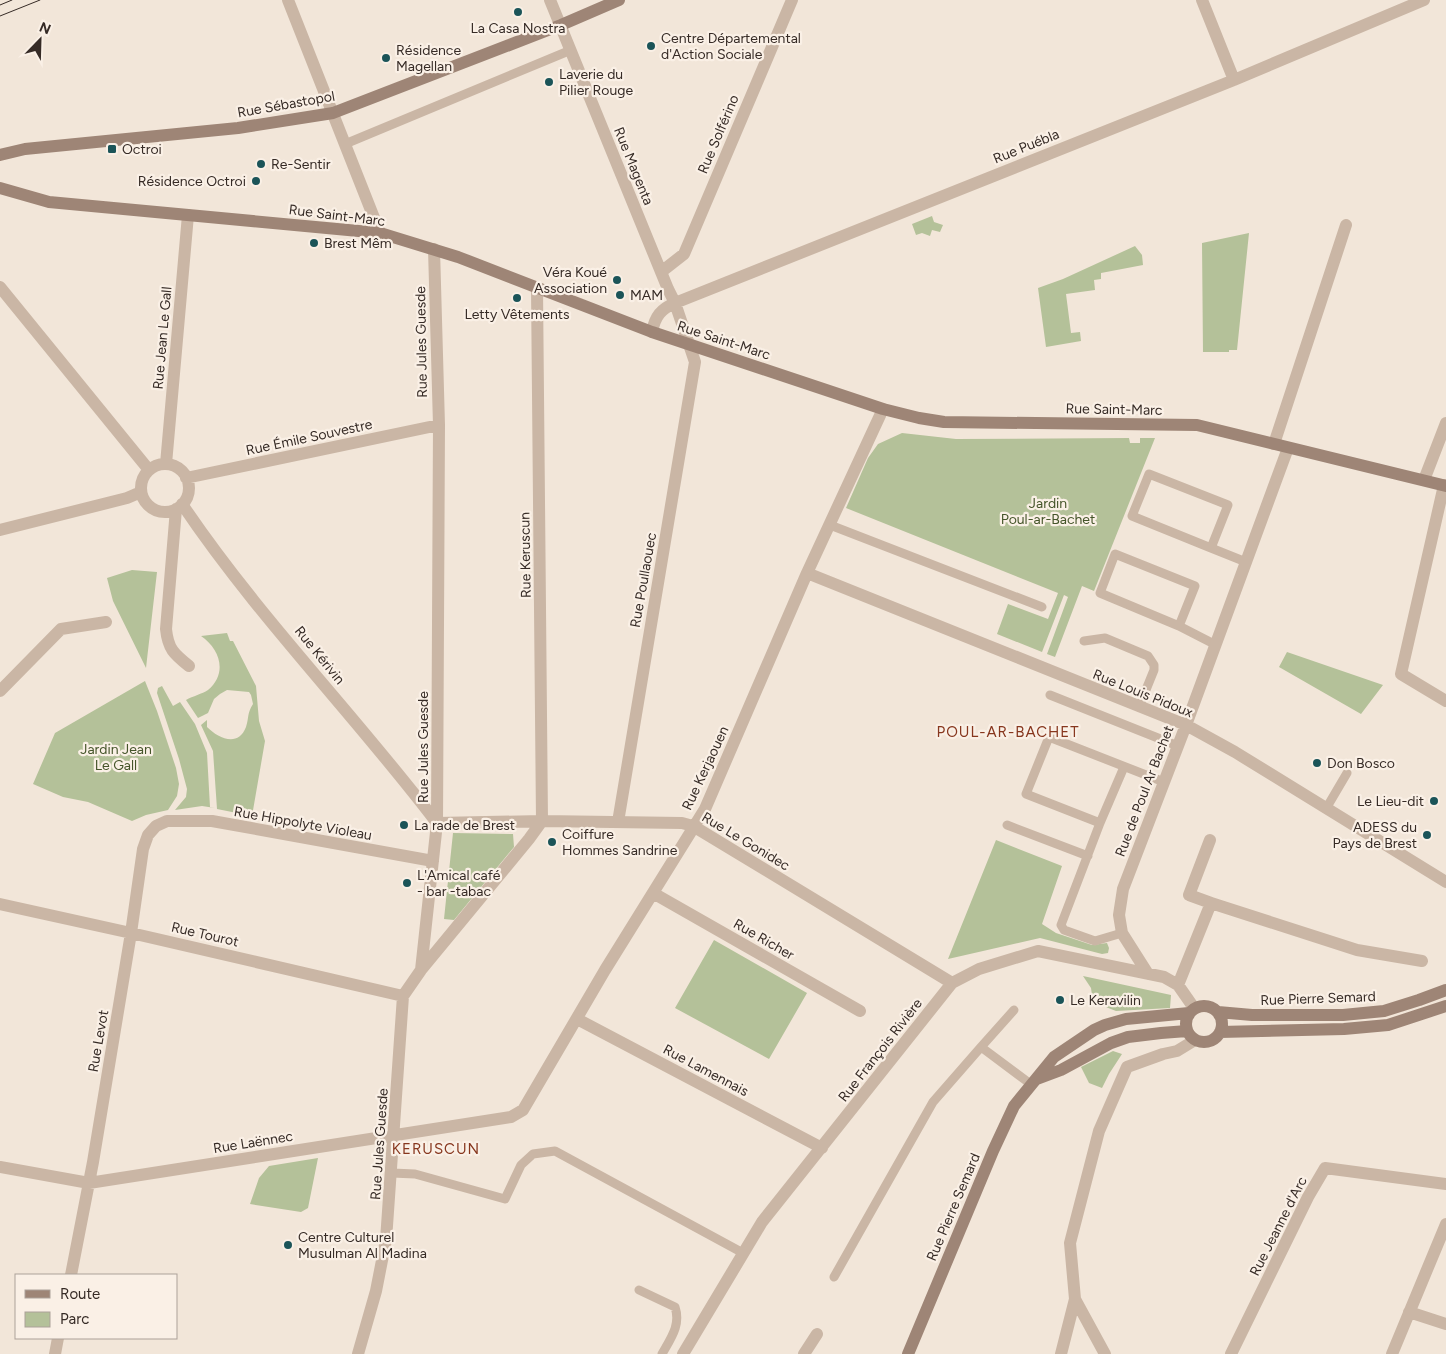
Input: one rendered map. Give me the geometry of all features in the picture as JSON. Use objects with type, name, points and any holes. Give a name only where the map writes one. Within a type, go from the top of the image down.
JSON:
[{"type":"main road","name":"Rue Sébastopol","points":[[0,155],[25,148],[238,128],[333,113],[560,25],[619,0]]},
{"type":"main road","name":"Rue Saint-Marc","points":[[0,188],[49,202],[380,233],[458,257],[652,332],[883,409],[918,418],[944,422],[1197,425],[1445,486]]},
{"type":"main road","name":"Rue Pierre Semard","points":[[908,1354],[993,1151],[1014,1106],[1054,1057],[1094,1030],[1126,1019],[1191,1011],[1208,1006],[1218,1012],[1252,1015],[1343,1015],[1384,1011],[1446,990]]},
{"type":"main road","points":[[1419,1000],[1424,1014]]},
{"type":"main road","name":"Rue Pierre Semard","points":[[1034,1082],[1110,1043],[1128,1037],[1191,1036],[1199,1042],[1209,1042],[1220,1032],[1344,1029],[1388,1025],[1446,1006]]},
{"type":"main road","points":[[1191,1011],[1185,1025],[1191,1036]]},
{"type":"main road","points":[[1218,1012],[1222,1023],[1220,1032]]},
{"type":"main road","points":[[1279,1015],[1280,1030]]},
{"type":"main road","points":[[1343,1015],[1344,1029]]},
{"type":"street","points":[[288,0],[380,233]]},
{"type":"street","name":"Rue Magenta","points":[[550,0],[675,303],[689,344]]},
{"type":"street","name":"Rue Solférino","points":[[662,272],[684,254],[792,0]]},
{"type":"street","points":[[1202,0],[1234,80]]},
{"type":"street","name":"Rue Puébla","points":[[652,332],[656,316],[666,307],[675,303],[1234,80],[1424,0]]},
{"type":"street","name":"Rue Jean Le Gall","points":[[166,464],[188,215]]},
{"type":"street","points":[[1274,444],[1346,225]]},
{"type":"street","name":"Rue Jules Guesde","points":[[358,1354],[376,1291],[386,1240],[403,996],[421,970],[437,823],[438,425],[434,250]]},
{"type":"street","points":[[0,287],[149,470]]},
{"type":"street","name":"Rue Keruscun","points":[[537,288],[542,822]]},
{"type":"street","name":"Rue Poullaouec","points":[[618,822],[695,362],[689,344]]},
{"type":"street","name":"Rue Kerjaouen","points":[[511,1117],[523,1110],[605,970],[705,809],[807,573],[883,409]]},
{"type":"street","points":[[1424,480],[1446,423]]},
{"type":"street","name":"Rue Émile Souvestre","points":[[186,478],[438,425]]},
{"type":"street","name":"Rue de Poul Ar Bachet","points":[[1148,974],[1122,933],[1119,915],[1122,889],[1186,726],[1288,448]]},
{"type":"street","points":[[179,507],[169,511],[154,510],[144,500],[141,485],[144,476],[149,470],[157,465],[166,464],[182,471],[186,478],[188,492],[179,507],[166,629],[168,644],[175,655],[189,666]]},
{"type":"street","points":[[1445,486],[1401,674],[1446,701]]},
{"type":"street","points":[[0,530],[127,498],[141,492]]},
{"type":"street","name":"Rue Kérivin","points":[[179,507],[437,823]]},
{"type":"street","name":"Rue Louis Pidoux","points":[[807,573],[1186,726],[1235,752],[1327,807],[1446,882]]},
{"type":"street","points":[[0,691],[61,629],[106,622]]},
{"type":"street","name":"Rue Hippolyte Violeau","points":[[166,821],[212,821],[433,861]]},
{"type":"street","name":"Rue Levot","points":[[71,1274],[89,1183],[132,932],[143,849],[148,835],[156,826],[166,821]]},
{"type":"street","points":[[421,970],[542,822]]},
{"type":"street","name":"Rue Le Gonidec","points":[[437,823],[618,822],[682,823],[694,826],[952,983]]},
{"type":"street","points":[[1210,840],[1189,895],[1356,950],[1422,961]]},
{"type":"street","name":"Rue Richer","points":[[653,893],[860,1011]]},
{"type":"street","points":[[1178,986],[1211,903]]},
{"type":"street","name":"Rue Tourot","points":[[0,904],[132,932],[403,996]]},
{"type":"street","name":"Rue François Rivière","points":[[683,1354],[762,1222],[952,983],[979,968],[1038,951],[1164,977],[1178,986],[1191,1011]]},
{"type":"street","name":"Rue Lamennais","points":[[577,1018],[822,1148]]},
{"type":"street","points":[[1061,1354],[1075,1299],[1070,1243],[1100,1131],[1127,1067],[1177,1051],[1191,1036]]},
{"type":"street","name":"Rue Laënnec","points":[[0,1167],[89,1183],[511,1117]]},
{"type":"street","name":"Rue Jeanne d'Arc","points":[[1231,1354],[1308,1197],[1325,1168],[1446,1184]]},
{"type":"street","points":[[1392,1354],[1446,1224]]},
{"type":"street","points":[[1075,1299],[1104,1354]]},
{"type":"street","points":[[1409,1312],[1446,1324]]},
{"type":"street","points":[[804,1354],[817,1334]]},
{"type":"street","points":[[55,1354],[58,1339]]},
{"type":"lane","points":[[345,144],[571,50]]},
{"type":"lane","points":[[1211,548],[1228,505],[1149,474],[1132,516],[1211,548],[1246,562]]},
{"type":"lane","points":[[830,524],[1042,608]]},
{"type":"lane","points":[[1179,626],[1195,586],[1115,554],[1100,593],[1179,626],[1216,645]]},
{"type":"lane","points":[[1084,642],[1104,638],[1148,656],[1152,660],[1154,670],[1139,707]]},
{"type":"lane","points":[[1050,695],[1178,746]]},
{"type":"lane","points":[[1100,823],[1026,794],[1049,737],[1164,782]]},
{"type":"lane","points":[[1122,933],[1094,941],[1064,930],[1061,925],[1100,823],[1124,767]]},
{"type":"lane","points":[[1327,807],[1347,773]]},
{"type":"lane","points":[[1007,825],[1088,856]]},
{"type":"lane","points":[[834,1277],[933,1102],[1014,1010]]},
{"type":"lane","points":[[981,1047],[1034,1082]]},
{"type":"lane","points":[[392,1173],[415,1174],[505,1199],[521,1165],[533,1154],[555,1151],[743,1253]]},
{"type":"lane","points":[[639,1290],[675,1306],[678,1317],[675,1333],[662,1354]]},
{"type":"green space","points":[[932,216],[934,222],[943,225],[940,232],[932,230],[930,236],[922,233],[916,235],[912,224]]},
{"type":"green space","points":[[1249,233],[1237,350],[1229,350],[1229,352],[1203,352],[1202,243]]},
{"type":"green space","points":[[1135,246],[1142,255],[1143,265],[1101,273],[1101,279],[1094,280],[1095,290],[1066,294],[1071,333],[1080,332],[1081,341],[1046,347],[1038,288],[1063,279]]},
{"type":"green space","name":"Jardin Poul-ar-Bachet","points":[[902,433],[956,439],[1129,438],[1130,443],[1140,443],[1140,438],[1155,438],[1094,591],[1082,586],[1055,657],[1047,654],[1068,597],[1064,595],[1042,652],[997,634],[1008,604],[1048,619],[1058,593],[846,508],[868,458],[878,444]]},
{"type":"green space","points":[[132,570],[157,572],[146,668],[113,601],[107,578]]},
{"type":"green space","points":[[227,633],[256,686],[259,721],[265,741],[252,816],[217,809],[213,751],[201,725],[207,720],[207,727],[217,735],[228,739],[238,737],[246,727],[253,704],[251,695],[249,692],[227,690],[214,699],[208,713],[198,718],[186,700],[208,690],[218,676],[220,669],[217,654],[208,641],[201,636]]},
{"type":"green space","points":[[1287,652],[1383,685],[1361,714],[1279,667]]},
{"type":"green space","name":"Jardin Jean Le Gall","points":[[145,681],[176,768],[179,784],[177,796],[168,810],[146,815],[132,821],[88,802],[63,797],[33,784],[55,733]]},
{"type":"green space","points":[[162,686],[173,706],[180,702],[195,724],[207,753],[210,807],[215,808],[202,806],[175,810],[186,797],[187,789],[157,693],[158,688]]},
{"type":"green space","points":[[453,833],[513,834],[514,847],[454,920],[444,919]]},
{"type":"green space","points":[[996,840],[1062,866],[1042,924],[1056,933],[1092,945],[1107,943],[1108,953],[1102,954],[1040,938],[948,959]]},
{"type":"green space","points":[[714,940],[807,993],[769,1059],[675,1008]]},
{"type":"green space","points":[[1083,976],[1171,995],[1170,1008],[1116,1011],[1093,1002],[1091,988]]},
{"type":"green space","points":[[1113,1051],[1122,1054],[1102,1088],[1089,1083],[1081,1067]]},
{"type":"green space","points":[[318,1158],[308,1208],[301,1212],[250,1204],[259,1178],[269,1166]]},
{"type":"tram line","points":[[0,5],[12,0]]},
{"type":"tram line","points":[[0,16],[40,0]]},
{"type":"place","name":"La Casa Nostra","points":[[518,12]]},
{"type":"place","name":"Centre Départemental d'Action Sociale","points":[[651,46]]},
{"type":"place","name":"Résidence Magellan","points":[[386,58]]},
{"type":"place","name":"Laverie du Pilier Rouge","points":[[549,82]]},
{"type":"place","name":"Octroi","points":[[112,149]]},
{"type":"place","name":"Re-Sentir","points":[[261,164]]},
{"type":"place","name":"Résidence Octroi","points":[[256,181]]},
{"type":"place","name":"Brest Mêm","points":[[314,243]]},
{"type":"place","name":"Véra Koué Association","points":[[617,280]]},
{"type":"place","name":"MAM","points":[[620,295]]},
{"type":"place","name":"Letty Vêtements","points":[[517,298]]},
{"type":"place","name":"Don Bosco","points":[[1317,763]]},
{"type":"place","name":"Le Lieu-dit","points":[[1434,801]]},
{"type":"place","name":"La rade de Brest","points":[[404,825]]},
{"type":"place","name":"ADESS du Pays de Brest","points":[[1427,835]]},
{"type":"place","name":"Coiffure Hommes Sandrine","points":[[552,842]]},
{"type":"place","name":"L'Amical café - bar -tabac","points":[[407,883]]},
{"type":"place","name":"Le Keravilin","points":[[1060,1000]]},
{"type":"place","name":"Centre Culturel Musulman Al Madina","points":[[288,1245]]},
{"type":"district","name":"POUL-AR-BACHET","points":[[1008,732]]},
{"type":"district","name":"KERUSCUN","points":[[436,1149]]}]
